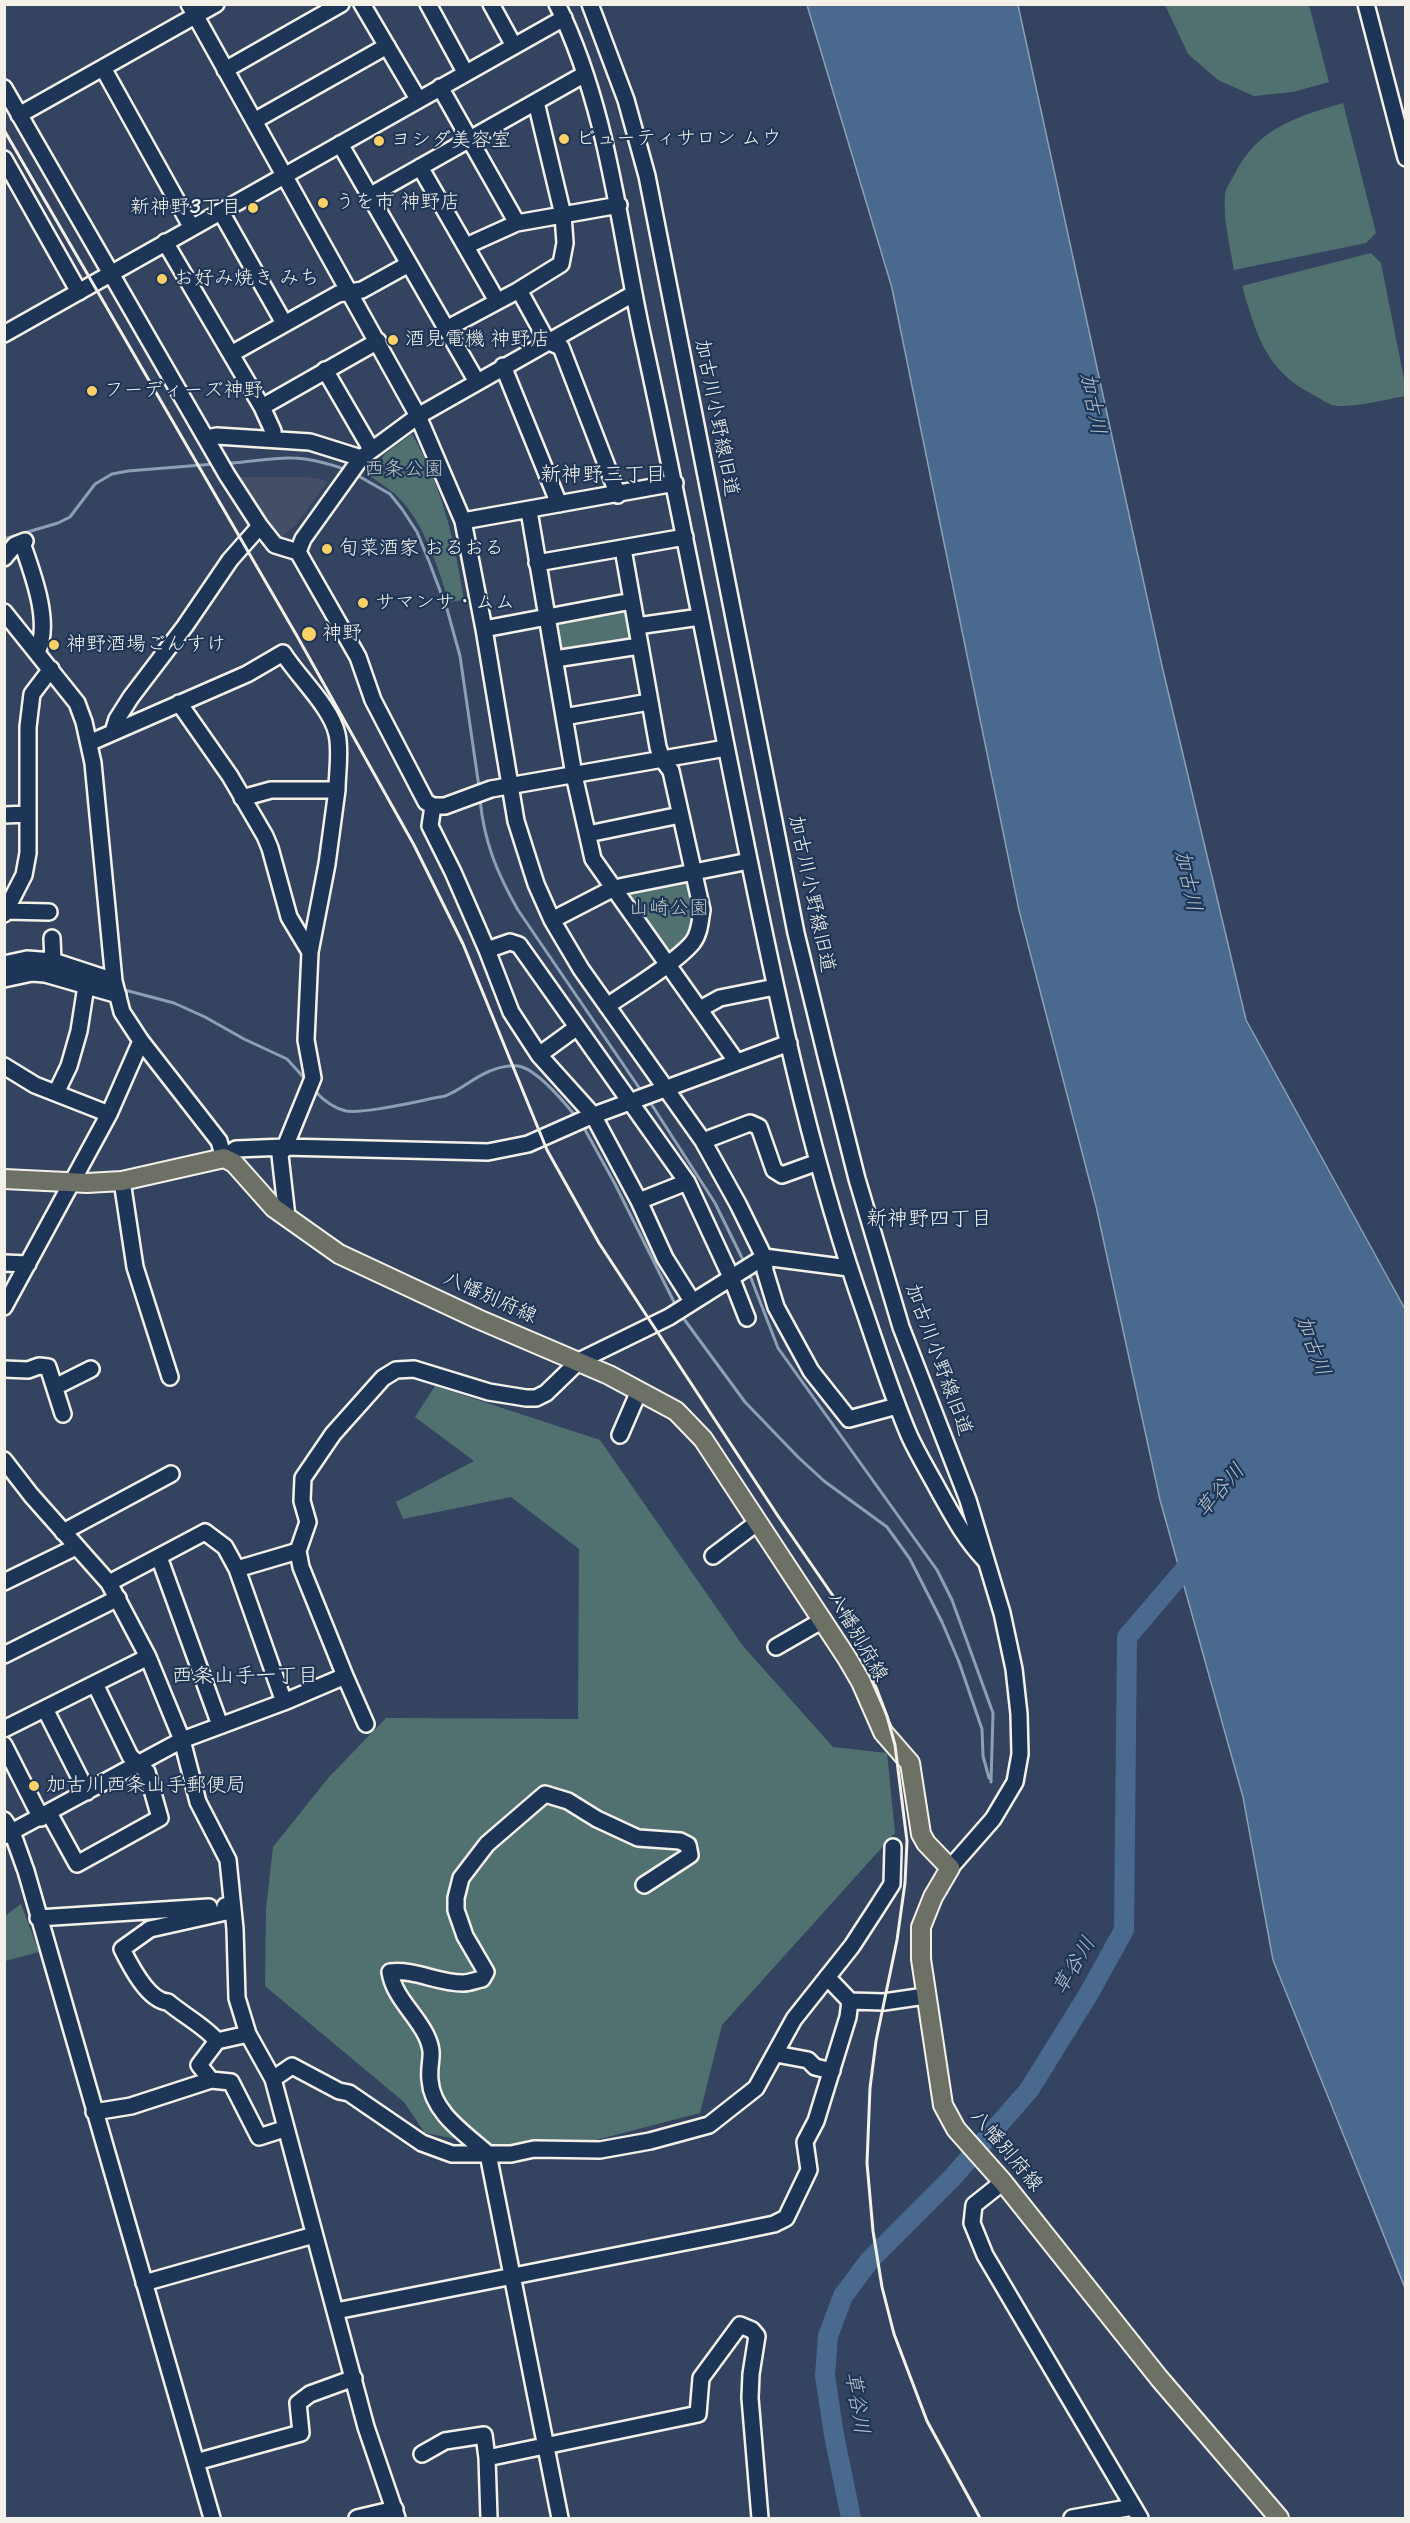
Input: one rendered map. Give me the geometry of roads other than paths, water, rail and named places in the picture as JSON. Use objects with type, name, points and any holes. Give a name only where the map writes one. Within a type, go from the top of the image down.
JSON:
[{"type":"main road","points":[[4,1179],[87,1183],[122,1181],[225,1158]]},
{"type":"main road","name":"八幡別府線","points":[[225,1158],[234,1163],[274,1208],[339,1254],[478,1319],[579,1361],[639,1390],[676,1411],[703,1439],[823,1620],[861,1682],[883,1732],[910,1763],[921,1834],[926,1843],[950,1868],[933,1897],[921,1927],[921,1959],[925,1996],[943,2105],[956,2129],[1003,2182],[1159,2378],[1279,2518]]},
{"type":"street","points":[[19,115],[103,68],[192,10],[216,4]]},
{"type":"street","points":[[225,70],[341,4]]},
{"type":"street","points":[[362,4],[418,99]]},
{"type":"street","points":[[428,4],[465,72]]},
{"type":"street","points":[[491,4],[514,46]]},
{"type":"street","name":"加古川小野線旧道","points":[[590,4],[626,100],[647,176],[796,933],[841,1119],[901,1327],[968,1500],[1002,1612],[1014,1669],[1020,1754],[1015,1782],[993,1819],[950,1868]]},
{"type":"street","points":[[1366,4],[1406,158]]},
{"type":"street","points":[[192,10],[418,416],[463,521],[484,629],[516,821],[536,884],[552,920],[581,969],[703,1141],[738,1204],[762,1259],[781,1316],[811,1371],[849,1419],[897,1406]]},
{"type":"street","points":[[4,334],[514,46],[561,11],[585,74],[619,205],[633,294],[675,483],[775,987],[818,1162],[849,1268],[897,1406],[912,1440],[967,1541],[987,1562]]},
{"type":"street","points":[[254,121],[387,46]]},
{"type":"street","points":[[103,68],[192,228]]},
{"type":"street","points":[[371,195],[585,74]]},
{"type":"street","points":[[440,87],[517,223]]},
{"type":"street","points":[[4,88],[227,475],[260,526],[279,548],[298,552],[358,657],[373,700],[426,801],[433,806],[445,806],[491,789],[726,748]]},
{"type":"street","points":[[446,329],[519,290],[561,264],[566,243],[563,215],[536,102]]},
{"type":"street","points":[[340,144],[477,382]]},
{"type":"street","points":[[4,159],[79,292]]},
{"type":"street","points":[[420,167],[497,301]]},
{"type":"street","points":[[466,246],[517,223],[619,205]]},
{"type":"street","points":[[221,212],[284,323]]},
{"type":"street","points":[[165,242],[262,407],[273,431],[273,439]]},
{"type":"street","points":[[231,354],[338,294],[362,290],[409,264]]},
{"type":"street","points":[[519,290],[548,341],[561,347],[618,495]]},
{"type":"street","points":[[298,552],[303,539],[366,454],[418,416],[633,294]]},
{"type":"street","points":[[262,407],[378,341]]},
{"type":"street","points":[[503,366],[559,504]]},
{"type":"street","points":[[325,370],[366,454]]},
{"type":"street","points":[[206,438],[217,436],[310,442],[366,454]]},
{"type":"street","points":[[463,521],[529,511],[675,483]]},
{"type":"street","points":[[529,511],[574,774],[593,859],[736,1061]]},
{"type":"street","points":[[113,732],[117,719],[131,698],[167,652],[230,560],[260,526]]},
{"type":"street","points":[[537,563],[685,537]]},
{"type":"street","points":[[4,558],[15,545],[23,542],[44,626],[42,641],[37,652]]},
{"type":"street","points":[[607,1006],[668,963],[693,942],[699,929],[702,910],[671,771],[662,759],[649,702],[623,549]]},
{"type":"street","points":[[484,629],[546,615],[632,601]]},
{"type":"street","points":[[4,612],[77,703],[89,743],[116,988],[122,1012],[141,1041],[219,1141],[225,1158],[236,1149],[285,1147],[488,1152],[528,1144],[629,1101],[789,1043]]},
{"type":"street","points":[[637,626],[700,617]]},
{"type":"street","points":[[555,659],[639,646]]},
{"type":"street","points":[[89,743],[247,674],[283,653],[310,688],[337,731],[337,790],[327,864],[310,952],[306,1040],[313,1078],[280,1155],[287,1217]]},
{"type":"street","points":[[49,912],[5,912],[24,875],[28,853],[28,727],[32,694],[51,669]]},
{"type":"street","points":[[564,717],[649,702]]},
{"type":"street","points":[[179,703],[242,798],[270,848],[289,917],[310,952]]},
{"type":"street","points":[[242,798],[272,789],[337,790]]},
{"type":"street","points":[[433,806],[430,826],[487,950],[511,1012],[539,1055],[591,1116],[639,1201],[665,1258],[692,1301]]},
{"type":"street","points":[[4,815],[28,814]]},
{"type":"street","points":[[588,834],[680,815]]},
{"type":"street","points":[[552,920],[614,888],[749,861]]},
{"type":"street","points":[[52,938],[52,961]]},
{"type":"street","points":[[487,950],[510,942],[519,945],[687,1182],[731,1277],[747,1318]]},
{"type":"street","points":[[4,964],[27,959],[52,961],[116,988]]},
{"type":"street","points":[[4,979],[32,973],[45,974],[86,986],[116,988]]},
{"type":"street","points":[[56,1094],[69,1066],[79,1031],[86,986]]},
{"type":"street","points":[[700,1009],[720,998],[775,987]]},
{"type":"street","points":[[539,1055],[576,1028]]},
{"type":"street","points":[[4,1307],[109,1114],[141,1041]]},
{"type":"street","points":[[4,1066],[35,1085],[109,1114]]},
{"type":"street","points":[[703,1141],[750,1123],[759,1127],[774,1170],[782,1175],[818,1162]]},
{"type":"street","points":[[122,1181],[135,1267],[170,1377]]},
{"type":"street","points":[[639,1201],[687,1182]]},
{"type":"street","points":[[366,1724],[301,1567],[298,1551],[308,1522],[302,1501],[303,1478],[333,1434],[383,1378],[396,1370],[414,1369],[489,1392],[536,1398],[546,1393],[579,1361],[669,1317],[762,1259],[849,1268]]},
{"type":"street","points":[[4,1263],[28,1264]]},
{"type":"street","points":[[4,1369],[28,1370],[44,1365],[48,1367],[63,1414]]},
{"type":"street","points":[[55,1387],[91,1369]]},
{"type":"street","points":[[620,1434],[639,1390]]},
{"type":"street","points":[[4,1460],[63,1532],[109,1583],[118,1598],[148,1658],[182,1740],[198,1802],[228,1860],[229,1905],[235,1929],[237,1998],[248,2034],[273,2079],[366,2427],[396,2514],[357,2518]]},
{"type":"street","points":[[63,1532],[171,1474]]},
{"type":"street","points":[[713,1556],[758,1522]]},
{"type":"street","points":[[109,1583],[205,1532],[225,1547],[237,1569],[284,1702]]},
{"type":"street","points":[[4,1582],[76,1547]]},
{"type":"street","points":[[237,1569],[298,1551]]},
{"type":"street","points":[[159,1557],[220,1725]]},
{"type":"street","points":[[4,1656],[118,1598]]},
{"type":"street","points":[[776,1647],[823,1620]]},
{"type":"street","points":[[4,1729],[148,1658]]},
{"type":"street","points":[[212,2518],[26,1870],[7,1829],[45,1816],[182,1740],[284,1702],[345,1676]]},
{"type":"street","points":[[4,1745],[45,1816],[78,1864],[160,1818],[147,1772],[130,1756],[95,1684]]},
{"type":"street","points":[[45,1709],[87,1792]]},
{"type":"street","points":[[560,2518],[548,2446],[488,2154],[448,2119],[436,2101],[430,2080],[433,2052],[426,2034],[392,1985],[390,1972],[404,1970],[445,1981],[464,1983],[482,1978],[486,1972],[465,1936],[456,1910],[456,1898],[461,1878],[487,1844],[544,1794],[568,1801],[597,1820],[638,1838],[680,1841],[688,1845],[690,1855],[644,1885]]},
{"type":"street","points":[[273,2079],[292,2066],[339,2091],[349,2093],[422,2143],[452,2154],[511,2154],[534,2149],[600,2150],[650,2141],[709,2125],[756,2088],[794,2019],[852,1946],[892,1884],[893,1847]]},
{"type":"street","points":[[38,1918],[229,1905]]},
{"type":"street","points":[[217,2041],[210,2032],[196,2025],[168,2002],[162,2002],[139,1980],[122,1949],[150,1929],[226,1912],[229,1905]]},
{"type":"street","points":[[827,1977],[850,2001],[884,2002],[925,1996]]},
{"type":"street","points":[[336,2311],[726,2234],[774,2224],[786,2218],[809,2170],[805,2142],[816,2121],[832,2071],[850,2001]]},
{"type":"street","points":[[211,2080],[199,2065],[217,2041],[248,2034]]},
{"type":"street","points":[[776,2054],[808,2060],[815,2067],[832,2071]]},
{"type":"street","points":[[94,2112],[131,2106],[211,2080],[231,2082],[259,2137],[285,2129]]},
{"type":"street","points":[[1003,2182],[974,2205],[972,2223],[985,2255],[1136,2512],[1072,2518]]},
{"type":"street","points":[[144,2283],[314,2235]]},
{"type":"street","points":[[487,2458],[698,2414],[701,2378],[740,2325],[756,2332],[758,2336],[751,2374],[750,2398],[760,2518]]},
{"type":"street","points":[[196,2462],[301,2433],[298,2403],[310,2394],[354,2378]]},
{"type":"street","points":[[422,2454],[445,2441],[484,2436],[489,2518]]},
{"type":"water","name":"加古川","points":[[807,5],[1018,5],[1162,666],[1246,1020],[1405,1309],[1405,2288],[1273,1960],[1243,1797],[1160,1500],[1096,1206],[1019,910],[892,288]]},
{"type":"waterway","points":[[226,463],[299,458],[347,470]]},
{"type":"waterway","points":[[4,539],[58,523],[70,517],[95,484],[112,474],[214,464]]},
{"type":"waterway","points":[[355,474],[390,494],[417,532],[430,564],[447,609],[460,656],[479,787]]},
{"type":"waterway","points":[[480,799],[488,843],[518,910],[642,1092]]},
{"type":"waterway","points":[[121,989],[174,1003],[205,1017],[244,1039],[287,1059],[306,1080]]},
{"type":"waterway","points":[[314,1090],[328,1103],[341,1110],[367,1110],[445,1096],[490,1071],[506,1066],[518,1066],[529,1070],[544,1082],[577,1118]]},
{"type":"waterway","points":[[648,1099],[715,1203],[745,1264]]},
{"type":"waterway","points":[[583,1126],[615,1184],[676,1306]]},
{"type":"waterway","points":[[749,1273],[778,1348],[937,1570],[952,1600],[993,1713],[991,1782]]},
{"type":"waterway","points":[[681,1315],[745,1402],[824,1481],[887,1527],[910,1559],[942,1622],[959,1662],[982,1729],[983,1756],[989,1778]]},
{"type":"waterway","name":"草谷川","points":[[851,2518],[825,2376],[828,2336],[843,2296],[869,2261],[952,2178],[1029,2090],[1088,1995],[1124,1930],[1127,1637],[1198,1554]]},
{"type":"railway","points":[[4,130],[297,636],[414,845],[463,944],[547,1150],[599,1243],[778,1516],[851,1622],[887,1716],[895,1745],[907,1841],[905,1883],[897,1940],[876,2041],[870,2088],[867,2163],[873,2231],[882,2287],[894,2334],[927,2421],[980,2518]]},
{"type":"place","name":"ビューティサロン ムウ","points":[[564,139]]},
{"type":"place","name":"ヨシダ美容室","points":[[379,141]]},
{"type":"place","name":"うを市 神野店","points":[[323,203]]},
{"type":"place","name":"新神野3丁目","points":[[253,208]]},
{"type":"place","name":"お好み焼き みち","points":[[162,279]]},
{"type":"place","name":"酒見電機 神野店","points":[[393,340]]},
{"type":"place","name":"フーディーズ神野","points":[[92,391]]},
{"type":"place","name":"旬菜酒家 おるおる","points":[[327,549]]},
{"type":"place","name":"サマンサ・ムム","points":[[363,603]]},
{"type":"place","name":"神野","points":[[309,634]]},
{"type":"place","name":"神野酒場ごんすけ","points":[[54,645]]},
{"type":"place","name":"加古川西条山手郵便局","points":[[34,1786]]},
{"type":"district","name":"新神野三丁目","points":[[603,476]]},
{"type":"district","name":"新神野四丁目","points":[[929,1220]]},
{"type":"district","name":"西条山手一丁目","points":[[245,1677]]},
{"type":"park label","name":"西条公園","points":[[404,470]]},
{"type":"park label","name":"山崎公園","points":[[669,909]]}]
